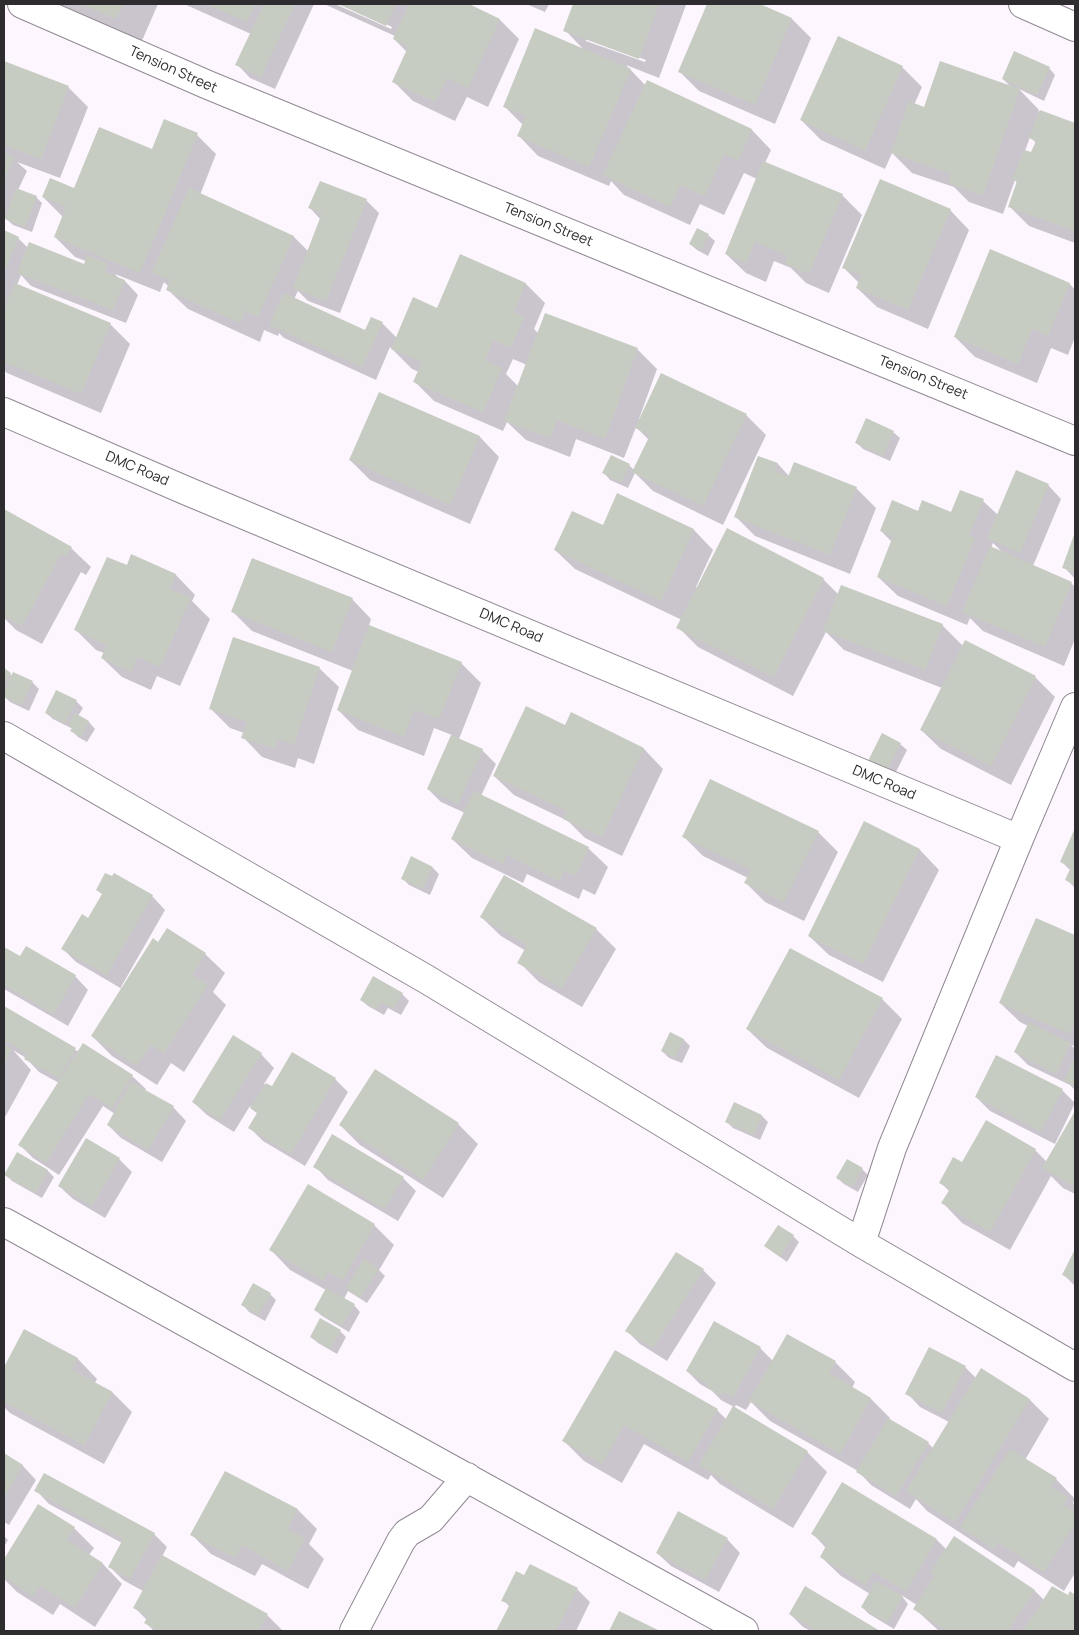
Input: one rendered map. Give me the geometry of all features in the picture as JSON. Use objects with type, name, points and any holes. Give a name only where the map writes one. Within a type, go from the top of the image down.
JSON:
[{"type":"street","name":"Tension Street","points":[[22,4],[208,85],[1075,441]]},
{"type":"street","points":[[1022,4],[1075,27]]},
{"type":"street","name":"DMC Road","points":[[4,412],[1019,839]]},
{"type":"street","points":[[861,1244],[892,1148],[1075,707]]},
{"type":"street","points":[[4,736],[426,979],[861,1244],[1075,1367]]},
{"type":"street","points":[[4,1222],[744,1631]]},
{"type":"street","points":[[354,1631],[401,1541],[407,1533],[431,1519],[467,1478]]},
{"type":"building","points":[[81,4],[123,4],[116,19]]},
{"type":"building","points":[[206,4],[255,4],[247,22]]},
{"type":"building","points":[[264,4],[295,4],[261,77],[235,65]]},
{"type":"building","points":[[338,4],[396,4],[386,26]]},
{"type":"building","points":[[409,4],[469,4],[500,19],[468,88],[447,78],[435,102],[392,82],[408,47],[393,39]]},
{"type":"building","points":[[573,4],[659,4],[639,59],[563,31]]},
{"type":"building","points":[[707,4],[760,4],[792,18],[755,105],[678,72]]},
{"type":"building","points":[[535,28],[631,69],[589,167],[517,136],[526,116],[503,107]]},
{"type":"building","points":[[838,36],[903,66],[865,151],[800,120]]},
{"type":"building","points":[[1014,51],[1050,67],[1037,95],[1002,79]]},
{"type":"building","points":[[4,61],[69,86],[41,159],[4,145]]},
{"type":"building","points":[[940,61],[1020,89],[983,195],[948,183],[951,174],[891,153],[909,101],[924,107]]},
{"type":"building","points":[[647,80],[752,129],[738,161],[724,154],[705,196],[680,185],[670,207],[603,175]]},
{"type":"building","points":[[1040,110],[1075,123],[1075,231],[1008,207],[1017,181],[1012,180],[1024,150],[1031,152],[1036,141],[1029,138]]},
{"type":"building","points":[[164,119],[198,133],[140,273],[54,237],[66,207],[42,197],[50,178],[74,188],[99,127],[152,149]]},
{"type":"building","points":[[4,152],[14,157],[4,180]]},
{"type":"building","points":[[763,161],[843,194],[809,274],[785,264],[788,256],[755,242],[746,263],[725,254]]},
{"type":"building","points":[[880,179],[951,209],[908,310],[856,288],[861,275],[842,268]]},
{"type":"building","points":[[320,181],[367,199],[326,301],[293,288],[322,213],[308,208]]},
{"type":"building","points":[[16,188],[37,196],[25,227],[5,219]]},
{"type":"building","points":[[189,188],[294,236],[258,317],[245,311],[240,323],[166,290],[170,280],[152,272]]},
{"type":"building","points":[[697,228],[709,234],[701,250],[689,244]]},
{"type":"building","points":[[4,230],[19,237],[4,272]]},
{"type":"building","points":[[29,242],[84,264],[87,255],[108,264],[105,272],[125,280],[113,310],[17,273]]},
{"type":"building","points":[[990,249],[1070,283],[1048,336],[1032,329],[1018,364],[954,337]]},
{"type":"building","points":[[460,254],[526,283],[514,312],[524,317],[511,347],[493,340],[485,361],[502,368],[483,412],[413,382],[422,362],[391,349],[413,297],[437,308]]},
{"type":"building","points":[[15,283],[111,323],[81,394],[4,362],[4,311]]},
{"type":"building","points":[[284,293],[365,330],[371,317],[383,322],[362,367],[269,325]]},
{"type":"building","points":[[545,313],[638,348],[605,439],[557,420],[550,438],[504,421]]},
{"type":"building","points":[[661,373],[747,414],[703,506],[632,472],[650,435],[635,428]]},
{"type":"building","points":[[379,392],[480,436],[450,505],[349,460]]},
{"type":"building","points":[[866,418],[894,431],[883,456],[855,443]]},
{"type":"building","points":[[611,455],[630,464],[621,483],[602,473]]},
{"type":"building","points":[[758,456],[778,463],[775,471],[788,477],[794,462],[857,487],[830,555],[734,517]]},
{"type":"building","points":[[1016,470],[1049,484],[1020,553],[987,538]]},
{"type":"building","points":[[960,490],[984,499],[969,536],[975,538],[947,606],[877,577],[893,536],[880,531],[892,500],[918,511],[922,500],[951,512]]},
{"type":"building","points":[[617,493],[694,529],[661,601],[554,550],[572,511],[603,525]]},
{"type":"building","points":[[4,509],[72,547],[66,556],[61,554],[22,626],[4,616]]},
{"type":"building","points":[[727,528],[824,578],[774,677],[676,628]]},
{"type":"building","points":[[1075,532],[1075,572],[1062,568]]},
{"type":"building","points":[[990,546],[1072,582],[1045,647],[962,612]]},
{"type":"building","points":[[131,554],[176,574],[170,589],[191,598],[160,667],[137,657],[131,672],[101,658],[107,645],[74,630],[107,557],[127,565]]},
{"type":"building","points":[[252,558],[353,598],[332,652],[231,612]]},
{"type":"building","points":[[841,585],[943,624],[925,670],[823,631]]},
{"type":"building","points":[[369,625],[462,662],[439,719],[414,710],[404,737],[337,710]]},
{"type":"building","points":[[233,637],[320,667],[294,745],[278,739],[275,749],[241,738],[247,722],[209,709]]},
{"type":"building","points":[[965,640],[1036,676],[991,766],[920,730]]},
{"type":"building","points":[[4,668],[11,673],[4,684]]},
{"type":"building","points":[[13,672],[33,681],[22,705],[4,697]]},
{"type":"building","points":[[56,690],[77,700],[65,723],[45,713]]},
{"type":"building","points":[[526,706],[565,725],[571,712],[644,748],[602,837],[563,819],[567,811],[493,776]]},
{"type":"building","points":[[75,713],[89,721],[81,737],[70,731],[72,728],[68,725]]},
{"type":"building","points":[[882,733],[901,743],[886,772],[867,763]]},
{"type":"building","points":[[451,735],[483,749],[458,804],[427,789]]},
{"type":"building","points":[[710,779],[819,831],[784,902],[744,883],[751,870],[682,837]]},
{"type":"building","points":[[474,791],[589,847],[576,876],[564,871],[559,881],[507,855],[503,864],[451,839]]},
{"type":"building","points":[[864,821],[920,849],[863,964],[808,936]]},
{"type":"building","points":[[1075,828],[1075,885],[1065,880],[1071,867],[1060,862]]},
{"type":"building","points":[[411,856],[433,867],[423,889],[401,879]]},
{"type":"building","points":[[105,873],[112,876],[114,873],[153,895],[107,975],[61,949],[82,914],[88,918],[102,894],[96,890]]},
{"type":"building","points":[[504,875],[597,928],[562,988],[517,963],[527,945],[480,917]]},
{"type":"building","points":[[1036,918],[1075,935],[1075,1021],[1070,1034],[999,1003]]},
{"type":"building","points":[[167,928],[206,953],[192,975],[208,985],[164,1053],[151,1045],[137,1066],[91,1036],[153,938],[158,942]]},
{"type":"building","points":[[26,946],[76,975],[54,1014],[4,985],[4,947],[20,956]]},
{"type":"building","points":[[790,948],[883,998],[839,1080],[746,1029]]},
{"type":"building","points":[[373,976],[403,993],[394,1009],[381,1002],[377,1010],[360,1000]]},
{"type":"building","points":[[4,1006],[76,1048],[59,1078],[24,1059],[27,1054],[4,1040]]},
{"type":"building","points":[[1029,1022],[1071,1043],[1056,1074],[1014,1052]]},
{"type":"building","points":[[670,1032],[684,1039],[675,1058],[661,1051]]},
{"type":"building","points":[[233,1035],[262,1053],[220,1120],[192,1102]]},
{"type":"building","points":[[83,1043],[133,1075],[112,1108],[89,1094],[46,1163],[18,1145]]},
{"type":"building","points":[[4,1044],[12,1049],[4,1065]]},
{"type":"building","points":[[292,1052],[336,1078],[291,1154],[248,1128],[257,1113],[250,1108],[266,1083],[272,1086]]},
{"type":"building","points":[[996,1055],[1063,1089],[1041,1132],[975,1097]]},
{"type":"building","points":[[1075,1056],[1075,1086],[1064,1081]]},
{"type":"building","points":[[375,1069],[459,1123],[423,1180],[339,1125]]},
{"type":"building","points":[[131,1082],[174,1106],[148,1150],[107,1125]]},
{"type":"building","points":[[734,1102],[762,1115],[754,1135],[725,1122]]},
{"type":"building","points":[[1075,1111],[1075,1187],[1042,1168]]},
{"type":"building","points":[[986,1120],[1036,1149],[990,1232],[941,1203],[950,1189],[939,1183],[953,1157],[962,1162]]},
{"type":"building","points":[[332,1134],[404,1177],[384,1209],[313,1167]]},
{"type":"building","points":[[86,1138],[120,1158],[92,1206],[58,1186]]},
{"type":"building","points":[[17,1152],[48,1170],[36,1193],[4,1175]]},
{"type":"building","points":[[847,1159],[863,1168],[852,1187],[836,1178]]},
{"type":"building","points":[[308,1184],[375,1224],[343,1280],[328,1272],[323,1281],[269,1250]]},
{"type":"building","points":[[778,1225],[794,1235],[780,1257],[764,1246]]},
{"type":"building","points":[[1075,1249],[1075,1281],[1062,1275]]},
{"type":"building","points":[[676,1252],[704,1269],[653,1348],[625,1331]]},
{"type":"building","points":[[364,1259],[379,1269],[360,1298],[346,1288]]},
{"type":"building","points":[[253,1283],[271,1293],[258,1315],[241,1305]]},
{"type":"building","points":[[326,1288],[355,1304],[342,1326],[314,1310]]},
{"type":"building","points":[[320,1318],[341,1330],[330,1349],[310,1337]]},
{"type":"building","points":[[714,1321],[761,1347],[733,1397],[723,1392],[721,1395],[706,1387],[708,1384],[686,1371]]},
{"type":"building","points":[[24,1329],[78,1358],[72,1370],[113,1392],[84,1445],[4,1402],[4,1367]]},
{"type":"building","points":[[787,1334],[836,1361],[829,1373],[871,1398],[840,1454],[749,1401]]},
{"type":"building","points":[[929,1347],[966,1366],[942,1413],[905,1394]]},
{"type":"building","points":[[615,1350],[718,1409],[688,1462],[624,1425],[602,1464],[562,1441]]},
{"type":"building","points":[[981,1368],[1030,1399],[955,1522],[906,1491]]},
{"type":"building","points":[[733,1406],[808,1451],[773,1509],[699,1465]]},
{"type":"building","points":[[888,1418],[929,1442],[896,1496],[856,1472]]},
{"type":"building","points":[[1010,1449],[1057,1478],[1051,1487],[1068,1497],[1063,1505],[1075,1512],[1075,1524],[1044,1572],[998,1542],[994,1549],[960,1527]]},
{"type":"building","points":[[4,1453],[23,1465],[4,1498]]},
{"type":"building","points":[[225,1471],[298,1509],[288,1529],[305,1538],[288,1571],[242,1545],[235,1558],[190,1535]]},
{"type":"building","points":[[44,1473],[155,1533],[130,1579],[108,1567],[123,1539],[34,1491]]},
{"type":"building","points":[[842,1482],[937,1539],[906,1591],[873,1572],[866,1585],[820,1557],[827,1544],[811,1534]]},
{"type":"building","points":[[38,1504],[75,1527],[67,1540],[103,1563],[75,1608],[40,1586],[33,1596],[4,1577],[4,1559]]},
{"type":"building","points":[[678,1511],[728,1538],[705,1580],[656,1553]]},
{"type":"building","points":[[954,1536],[1035,1590],[1008,1631],[947,1631],[913,1609],[935,1575],[930,1573]]},
{"type":"building","points":[[162,1555],[268,1614],[258,1631],[159,1631],[144,1623],[148,1616],[133,1608]]},
{"type":"building","points":[[530,1564],[578,1588],[556,1631],[496,1631],[510,1604],[501,1601],[516,1571],[524,1575]]},
{"type":"building","points":[[876,1581],[903,1596],[887,1623],[861,1607]]},
{"type":"building","points":[[805,1586],[880,1631],[818,1631],[789,1614]]},
{"type":"building","points":[[1052,1586],[1068,1595],[1070,1591],[1075,1595],[1075,1631],[1023,1631]]},
{"type":"building","points":[[619,1611],[660,1631],[609,1631]]}]
